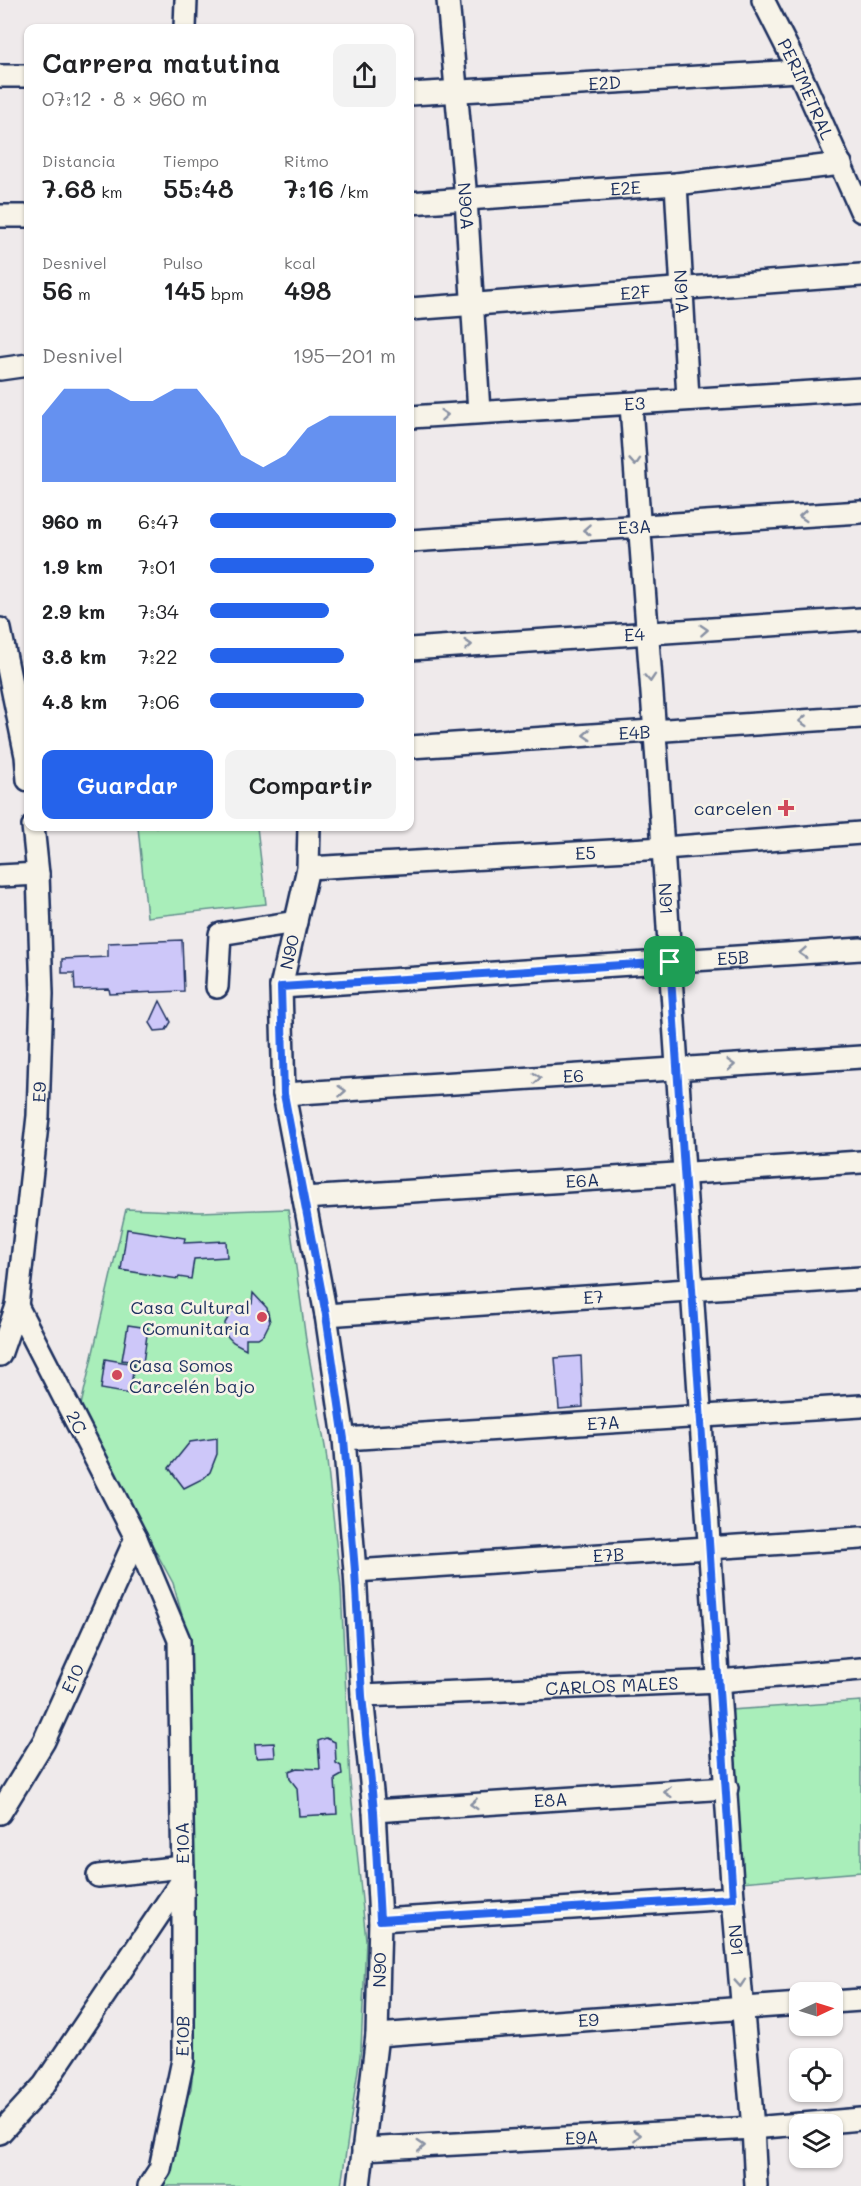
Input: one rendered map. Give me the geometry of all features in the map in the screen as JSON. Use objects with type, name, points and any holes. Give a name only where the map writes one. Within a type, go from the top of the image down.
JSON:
[{"type":"street","points":[[185,24],[186,0]]},
{"type":"street","name":"N90A","points":[[448,0],[466,199],[479,412]]},
{"type":"street","name":"PERIMETRAL","points":[[763,0],[799,71],[861,211]]},
{"type":"street","name":"E2D","points":[[414,94],[799,71]]},
{"type":"street","points":[[0,76],[24,76]]},
{"type":"street","name":"E2E","points":[[414,203],[676,184],[841,164]]},
{"type":"street","name":"N91A","points":[[676,184],[688,398]]},
{"type":"street","points":[[0,216],[24,216]]},
{"type":"street","name":"E2F","points":[[414,309],[861,275]]},
{"type":"street","points":[[0,369],[24,366]]},
{"type":"street","name":"E3","points":[[414,417],[861,389]]},
{"type":"street","name":"N91","points":[[631,404],[664,848],[733,1898],[756,2186]]},
{"type":"street","name":"E3A","points":[[414,541],[861,512]]},
{"type":"street","name":"E4","points":[[414,649],[861,619]]},
{"type":"street","points":[[0,629],[24,746]]},
{"type":"street","name":"E4B","points":[[414,747],[861,717]]},
{"type":"street","name":"E9","points":[[0,1355],[17,1306],[38,1116],[42,994],[38,874],[34,831]]},
{"type":"street","name":"N90","points":[[309,831],[308,868],[281,987],[284,1094],[326,1315],[344,1439],[362,1696],[374,1811],[380,1920],[377,2035],[359,2186]]},
{"type":"street","name":"E5","points":[[308,868],[664,848],[861,833]]},
{"type":"street","points":[[0,876],[38,874]]},
{"type":"street","points":[[217,987],[220,934],[296,922]]},
{"type":"street","name":"E5B","points":[[281,987],[861,949]]},
{"type":"street","name":"E6","points":[[284,1094],[861,1057]]},
{"type":"street","name":"E6A","points":[[304,1198],[861,1162]]},
{"type":"street","name":"E7","points":[[326,1315],[861,1278]]},
{"type":"street","name":"2C","points":[[17,1306],[136,1538]]},
{"type":"street","name":"E7A","points":[[344,1439],[861,1406]]},
{"type":"street","name":"E10","points":[[0,1814],[44,1741],[136,1538]]},
{"type":"street","name":"E10A","points":[[0,2133],[44,2085],[183,1873],[179,1640],[136,1538]]},
{"type":"street","name":"E7B","points":[[355,1571],[861,1538]]},
{"type":"street","name":"CARLOS MALES","points":[[362,1696],[719,1681],[861,1669]]},
{"type":"street","name":"E8A","points":[[374,1811],[727,1788]]},
{"type":"street","points":[[98,1876],[183,1873]]},
{"type":"street","name":"E10B","points":[[149,2186],[160,2169],[183,2060],[183,1873]]},
{"type":"street","points":[[380,1920],[733,1898]]},
{"type":"street","points":[[843,2001],[861,2000]]},
{"type":"street","name":"E9","points":[[377,2035],[789,2005]]},
{"type":"street","name":"E9A","points":[[843,2120],[861,2119]]},
{"type":"street","name":"E9A","points":[[363,2149],[789,2125]]},
{"type":"green space","points":[[138,831],[257,831],[266,904],[147,917]]},
{"type":"green space","points":[[126,1209],[200,1212],[288,1209],[306,1340],[326,1452],[341,1587],[350,1782],[366,1940],[361,2049],[341,2186],[161,2186],[183,2107],[191,2089],[195,2046],[191,1647],[173,1583],[130,1504],[81,1405]]},
{"type":"green space","points":[[861,1701],[861,1872],[741,1882],[730,1710]]},
{"type":"building","points":[[182,940],[184,991],[110,994],[109,989],[75,990],[74,973],[62,973],[62,959],[108,957],[108,943]]},
{"type":"building","points":[[160,1001],[171,1022],[166,1030],[155,1031],[150,1023]]},
{"type":"building","points":[[127,1229],[185,1238],[184,1243],[226,1241],[227,1257],[194,1259],[191,1279],[121,1270]]},
{"type":"building","points":[[253,1293],[267,1308],[270,1322],[264,1334],[258,1338],[246,1338],[246,1349],[233,1342],[225,1334],[225,1323],[232,1311],[252,1304]]},
{"type":"building","points":[[128,1325],[148,1328],[143,1363],[122,1360]]},
{"type":"building","points":[[581,1356],[583,1407],[559,1409],[555,1358]]},
{"type":"building","points":[[105,1359],[134,1364],[130,1394],[101,1389]]},
{"type":"building","points":[[217,1438],[217,1454],[210,1472],[204,1478],[184,1488],[169,1468],[190,1442]]},
{"type":"building","points":[[326,1738],[335,1742],[336,1763],[341,1766],[342,1775],[335,1779],[337,1814],[299,1816],[297,1788],[290,1779],[289,1771],[297,1768],[320,1769],[318,1741]]},
{"type":"building","points":[[274,1743],[275,1757],[256,1758],[255,1744]]},
{"type":"place","name":"carcelen","points":[[786,808]]},
{"type":"place","name":"Casa Cultural Comunitaria","points":[[262,1317]]},
{"type":"place","name":"Casa Somos Carcelén bajo","points":[[117,1375]]},
{"type":"route","points":[[670,962],[733,1898],[380,1920],[374,1811],[362,1696],[344,1439],[326,1315],[284,1094],[281,987],[670,962]]}]
